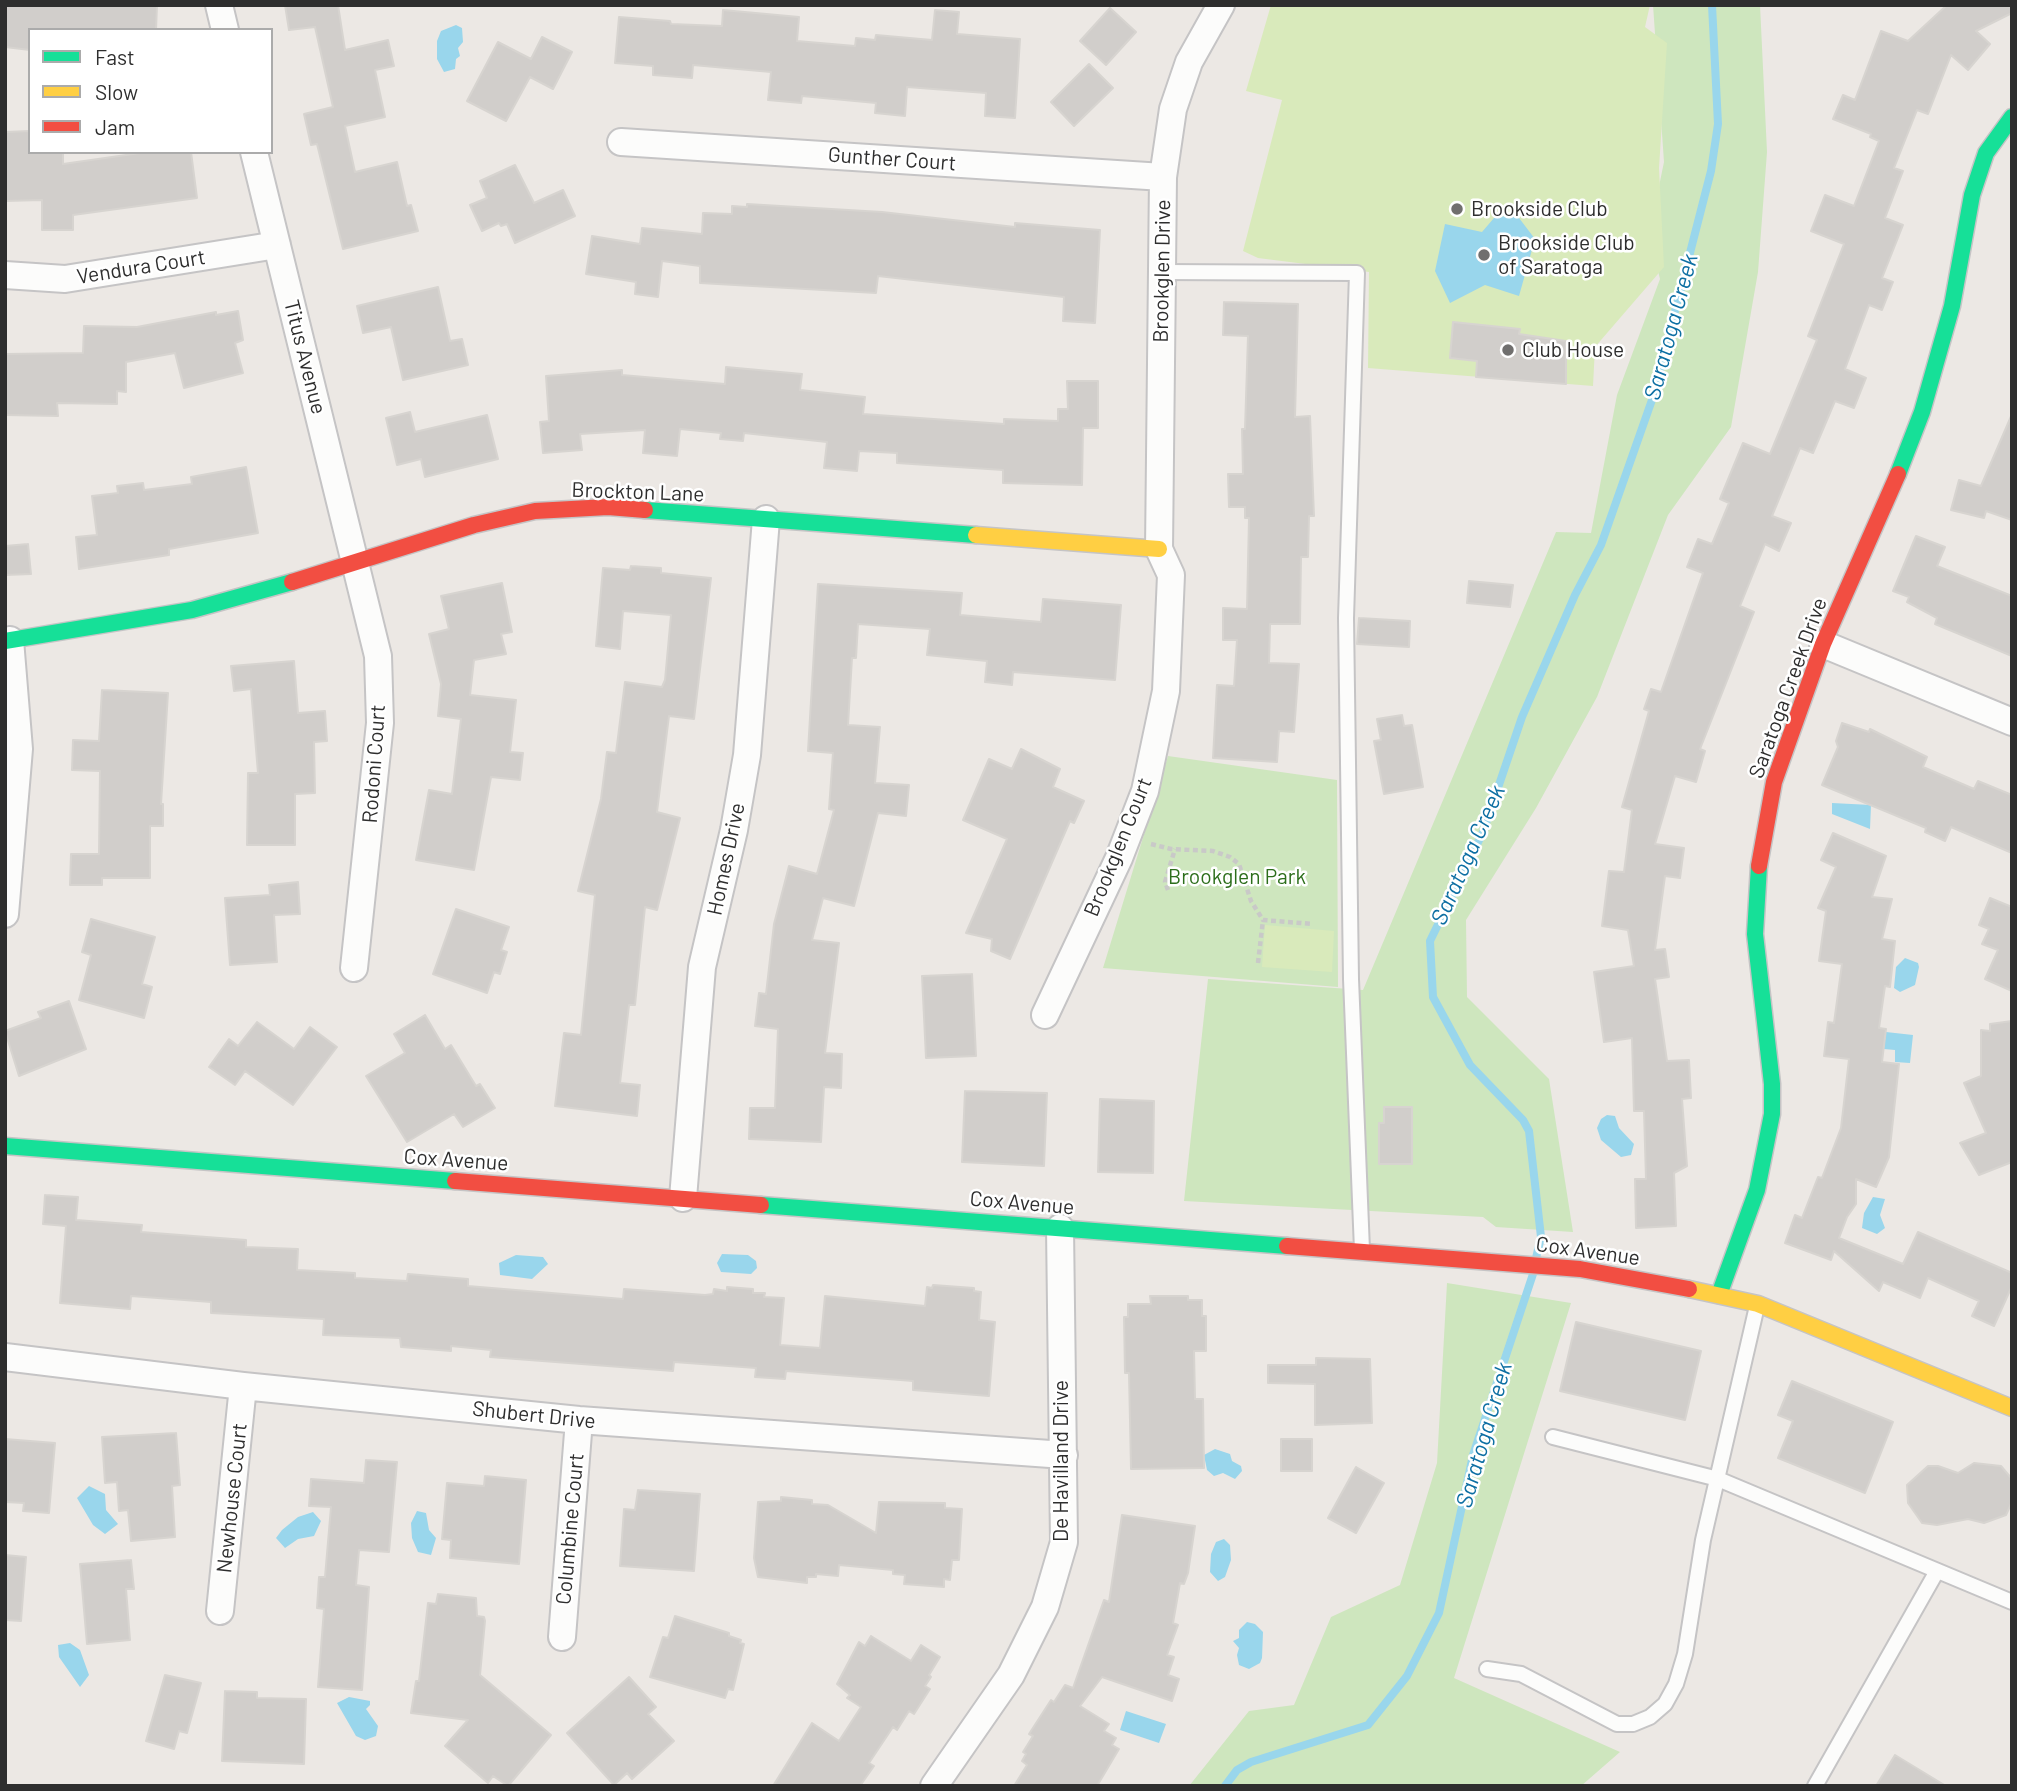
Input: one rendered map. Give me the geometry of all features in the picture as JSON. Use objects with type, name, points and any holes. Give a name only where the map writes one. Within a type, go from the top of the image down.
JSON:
[{"type":"street","points":[[219,5],[225,28]]},
{"type":"street","name":"Brookglen Drive","points":[[1159,549],[1163,177],[1173,109],[1189,62],[1221,5]]},
{"type":"street","name":"Saratoga Creek Drive","points":[[1718,1294],[1757,1190],[1772,1114],[1773,1084],[1755,934],[1757,876],[1765,823],[1786,741],[1823,644],[1922,412],[1952,306],[1972,195],[1986,153],[2012,117]]},
{"type":"street","name":"Gunther Court","points":[[621,142],[1163,177]]},
{"type":"street","name":"Titus Avenue","points":[[254,154],[356,562]]},
{"type":"street","name":"Vendura Court","points":[[5,275],[65,279],[277,245]]},
{"type":"street","name":"Brockton Lane","points":[[8,640],[192,610],[329,572],[474,525],[535,511],[608,507],[1159,549]]},
{"type":"street","name":"Homes Drive","points":[[683,1198],[702,967],[734,830],[747,755],[766,519]]},
{"type":"street","name":"Brookglen Court","points":[[1045,1015],[1129,833],[1145,791],[1166,691],[1171,575],[1159,549]]},
{"type":"street","name":"Rodoni Court","points":[[354,968],[380,723],[378,656],[356,562]]},
{"type":"street","points":[[5,914],[19,749],[8,640]]},
{"type":"street","points":[[1823,644],[2012,722]]},
{"type":"street","name":"Cox Avenue","points":[[5,1146],[1556,1266],[1718,1294],[1758,1304],[2012,1408]]},
{"type":"street","name":"De Havilland Drive","points":[[934,1786],[1012,1675],[1045,1607],[1064,1542],[1060,1228]]},
{"type":"street","name":"Shubert Drive","points":[[5,1357],[243,1386],[579,1420],[1064,1455]]},
{"type":"street","name":"Newhouse Court","points":[[220,1611],[243,1386]]},
{"type":"street","name":"Columbine Court","points":[[562,1637],[579,1420]]},
{"type":"lane","points":[[1162,272],[1357,273],[1346,618],[1351,979],[1362,1250]]},
{"type":"lane","points":[[1487,1669],[1521,1674],[1617,1724],[1633,1724],[1650,1717],[1665,1704],[1676,1684],[1718,1479],[1758,1304]]},
{"type":"lane","points":[[1553,1437],[1718,1479],[2012,1602]]},
{"type":"lane","points":[[1815,1786],[1937,1571]]},
{"type":"path","points":[[1129,833],[1155,846],[1213,850],[1239,864],[1251,901],[1263,920],[1258,963]]},
{"type":"path","points":[[1168,890],[1165,881],[1175,849]]},
{"type":"path","points":[[1263,920],[1313,925]]},
{"type":"green space","name":"Brookside Club","points":[[1271,5],[1650,5],[1645,27],[1667,43],[1659,168],[1664,267],[1595,347],[1593,386],[1368,368],[1369,272],[1258,258],[1243,251],[1282,100],[1246,91]]},
{"type":"green space","points":[[1653,5],[1760,5],[1767,152],[1758,272],[1731,427],[1668,515],[1597,697],[1536,808],[1466,920],[1467,997],[1549,1079],[1573,1232],[1496,1227],[1483,1217],[1184,1201],[1208,979],[1363,990],[1556,532],[1591,533],[1617,395],[1660,279],[1649,235],[1664,162]]},
{"type":"green space","name":"Brookglen Park","points":[[1168,756],[1337,780],[1338,987],[1103,968]]},
{"type":"green space","points":[[1265,925],[1334,931],[1332,972],[1262,967]]},
{"type":"green space","points":[[1447,1283],[1571,1303],[1454,1678],[1620,1752],[1581,1786],[1189,1786],[1249,1711],[1294,1705],[1331,1617],[1400,1585],[1437,1463]]},
{"type":"water","points":[[456,25],[462,28],[463,42],[458,48],[460,56],[456,59],[455,69],[444,72],[437,59],[437,41],[441,31]]},
{"type":"water","name":"Brookside Club of Saratoga","points":[[1516,214],[1535,239],[1519,296],[1485,285],[1450,303],[1435,271],[1445,224],[1482,232],[1494,218]]},
{"type":"water","points":[[1832,803],[1871,805],[1870,829],[1832,814]]},
{"type":"water","points":[[1905,958],[1918,963],[1919,967],[1915,985],[1900,992],[1894,988],[1896,967]]},
{"type":"water","points":[[1886,1032],[1913,1035],[1910,1063],[1895,1062],[1895,1050],[1884,1049]]},
{"type":"water","points":[[1607,1115],[1615,1116],[1619,1128],[1634,1144],[1631,1155],[1621,1157],[1601,1140],[1597,1128],[1601,1119]]},
{"type":"water","points":[[1873,1197],[1885,1199],[1880,1215],[1885,1228],[1877,1234],[1862,1228],[1864,1213]]},
{"type":"water","points":[[722,1254],[748,1255],[756,1261],[757,1268],[751,1274],[721,1272],[717,1263]]},
{"type":"water","points":[[516,1255],[543,1257],[548,1264],[532,1279],[500,1275],[499,1263]]},
{"type":"water","points":[[1215,1449],[1230,1454],[1232,1461],[1241,1466],[1242,1471],[1235,1479],[1223,1473],[1214,1476],[1207,1470],[1204,1455]]},
{"type":"water","points":[[89,1486],[105,1494],[106,1510],[118,1524],[105,1534],[93,1525],[77,1498]]},
{"type":"water","points":[[417,1511],[426,1513],[429,1530],[436,1538],[431,1555],[418,1552],[412,1538],[411,1523]]},
{"type":"water","points":[[313,1512],[321,1521],[314,1536],[298,1539],[285,1548],[276,1538],[282,1530],[298,1517]]},
{"type":"water","points":[[1224,1539],[1230,1545],[1231,1560],[1225,1577],[1218,1581],[1210,1572],[1211,1554],[1216,1542]]},
{"type":"water","points":[[1247,1622],[1255,1624],[1263,1632],[1262,1658],[1260,1663],[1249,1669],[1239,1665],[1239,1648],[1233,1641],[1239,1638],[1239,1630]]},
{"type":"water","points":[[70,1643],[80,1650],[89,1675],[80,1687],[59,1657],[58,1645]]},
{"type":"water","points":[[349,1697],[370,1701],[366,1709],[378,1726],[376,1736],[365,1740],[356,1736],[337,1703]]},
{"type":"water","points":[[1126,1711],[1166,1724],[1159,1743],[1120,1730]]},
{"type":"building","points":[[5,5],[157,5],[156,28],[28,28],[28,50],[5,47]]},
{"type":"building","points":[[285,5],[338,5],[345,50],[388,40],[394,66],[375,70],[385,117],[345,126],[355,172],[397,162],[407,206],[411,205],[418,231],[343,249],[317,144],[311,145],[304,114],[333,107],[315,27],[289,30]]},
{"type":"building","points":[[1947,5],[2012,5],[2012,13],[1976,31],[1990,44],[1968,70],[1951,55],[1928,114],[1917,110],[1894,168],[1903,171],[1885,218],[1903,225],[1882,278],[1893,282],[1882,310],[1869,305],[1845,369],[1866,378],[1854,408],[1835,401],[1813,453],[1800,448],[1772,516],[1791,523],[1779,551],[1765,544],[1740,606],[1754,612],[1700,749],[1705,751],[1696,782],[1675,776],[1655,844],[1684,848],[1680,878],[1665,876],[1655,950],[1665,949],[1669,977],[1655,979],[1667,1061],[1689,1060],[1691,1098],[1682,1099],[1687,1166],[1674,1173],[1676,1226],[1636,1228],[1635,1179],[1646,1179],[1644,1111],[1634,1111],[1632,1038],[1604,1042],[1594,972],[1634,966],[1628,930],[1602,926],[1609,871],[1624,872],[1632,810],[1622,807],[1649,711],[1644,709],[1651,689],[1661,692],[1703,573],[1687,567],[1698,539],[1712,544],[1729,503],[1720,499],[1743,443],[1770,454],[1817,340],[1808,336],[1844,244],[1811,231],[1825,195],[1854,206],[1879,141],[1870,137],[1871,134],[1833,119],[1843,95],[1855,100],[1881,31],[1908,41]]},
{"type":"building","points":[[1110,8],[1136,32],[1106,65],[1080,41]]},
{"type":"building","points":[[723,10],[799,17],[797,41],[855,46],[856,38],[875,40],[876,35],[932,40],[935,10],[959,12],[957,34],[1020,39],[1015,118],[985,116],[986,93],[907,87],[905,116],[875,113],[876,103],[802,96],[801,103],[768,100],[771,72],[693,65],[692,78],[653,75],[653,66],[615,63],[619,17],[670,21],[671,24],[722,26]]},
{"type":"building","points":[[542,37],[572,52],[553,89],[530,77],[506,121],[467,101],[498,42],[531,59]]},
{"type":"building","points":[[1089,64],[1113,88],[1074,126],[1051,102]]},
{"type":"building","points":[[28,131],[28,154],[63,154],[63,164],[133,154],[191,154],[197,198],[73,215],[73,230],[42,230],[42,200],[5,201],[5,132]]},
{"type":"building","points":[[515,165],[534,203],[563,190],[575,216],[515,243],[507,224],[501,226],[499,223],[482,231],[470,205],[487,198],[480,181]]},
{"type":"building","points":[[747,204],[882,212],[1015,227],[1015,223],[1100,230],[1095,323],[1063,321],[1064,297],[878,276],[876,293],[700,283],[700,266],[662,261],[658,297],[635,294],[636,282],[586,274],[592,236],[640,244],[642,228],[702,234],[703,213],[732,214],[732,206],[747,207]]},
{"type":"building","points":[[438,287],[450,341],[462,339],[468,365],[403,380],[391,327],[363,333],[357,306]]},
{"type":"building","points":[[1224,302],[1298,304],[1295,417],[1310,416],[1314,516],[1309,516],[1308,557],[1301,557],[1300,624],[1270,624],[1269,663],[1299,664],[1294,732],[1279,731],[1277,762],[1213,758],[1217,685],[1234,686],[1237,640],[1223,640],[1223,608],[1247,609],[1249,518],[1245,518],[1245,507],[1229,507],[1228,474],[1243,474],[1242,429],[1245,429],[1248,336],[1223,335]]},
{"type":"building","points":[[238,311],[243,340],[235,343],[243,373],[184,388],[175,353],[126,362],[126,392],[117,391],[117,404],[57,403],[58,416],[5,415],[5,354],[83,353],[84,326],[137,327],[216,312],[216,315]]},
{"type":"building","name":"Club House","points":[[1453,322],[1520,329],[1519,334],[1566,341],[1566,384],[1476,377],[1477,361],[1450,358]]},
{"type":"building","points":[[726,367],[802,374],[800,390],[865,397],[863,414],[1004,424],[1004,419],[1058,421],[1058,409],[1068,409],[1067,381],[1098,381],[1098,428],[1083,428],[1082,485],[1003,483],[1003,470],[897,463],[897,453],[859,451],[857,471],[824,468],[827,442],[744,433],[743,441],[720,439],[721,433],[680,429],[677,456],[643,453],[645,430],[580,434],[582,450],[543,453],[540,422],[549,421],[546,376],[622,370],[622,375],[725,384]]},
{"type":"building","points":[[410,412],[415,432],[487,415],[498,459],[425,477],[421,459],[397,465],[386,418]]},
{"type":"building","points":[[2012,414],[2012,520],[1986,511],[1984,518],[1951,510],[1959,480],[1981,486]]},
{"type":"building","points":[[246,467],[258,533],[169,549],[169,555],[79,569],[76,537],[97,535],[92,496],[118,493],[117,486],[143,483],[144,490],[192,484],[191,477]]},
{"type":"building","points":[[1916,536],[1945,547],[1937,566],[2012,596],[2012,656],[1935,624],[1937,618],[1907,602],[1909,597],[1893,591]]},
{"type":"building","points":[[28,544],[31,574],[5,575],[5,546]]},
{"type":"building","points":[[631,566],[661,568],[661,573],[711,578],[694,719],[669,716],[657,812],[680,818],[657,910],[645,907],[635,1005],[629,1005],[620,1083],[640,1085],[637,1116],[555,1106],[564,1033],[581,1035],[595,895],[578,891],[601,799],[607,752],[616,753],[625,682],[662,687],[665,680],[671,615],[623,611],[620,649],[596,646],[603,568],[630,570]]},
{"type":"building","points":[[1469,581],[1513,585],[1510,607],[1467,603]]},
{"type":"building","points":[[502,583],[512,632],[501,634],[506,654],[474,660],[470,695],[516,700],[510,752],[523,753],[520,780],[491,777],[474,870],[416,860],[429,790],[452,794],[461,719],[438,716],[441,684],[429,634],[449,629],[441,596]]},
{"type":"building","points":[[818,584],[962,593],[960,615],[1041,622],[1043,599],[1121,605],[1115,680],[1013,672],[1012,685],[985,682],[987,661],[927,655],[930,629],[858,624],[856,658],[852,658],[848,725],[880,727],[875,783],[909,785],[906,816],[878,813],[854,906],[823,898],[812,940],[839,943],[825,1053],[842,1054],[841,1088],[824,1087],[821,1142],[749,1139],[750,1108],[775,1108],[778,1029],[755,1026],[759,993],[766,994],[774,924],[789,866],[817,874],[834,810],[829,809],[833,753],[808,751]]},
{"type":"building","points":[[1359,618],[1410,621],[1409,647],[1357,644]]},
{"type":"building","points":[[294,661],[298,713],[325,711],[327,741],[314,742],[315,793],[295,794],[295,845],[247,845],[248,773],[258,773],[251,689],[234,691],[231,666]]},
{"type":"building","points":[[102,690],[168,693],[161,804],[163,826],[150,826],[150,878],[102,878],[102,885],[70,885],[71,854],[99,854],[100,771],[72,770],[73,740],[99,741]]},
{"type":"building","points":[[1402,715],[1404,726],[1412,725],[1423,787],[1384,794],[1374,741],[1381,740],[1377,719]]},
{"type":"building","points":[[1842,723],[1869,732],[1870,729],[1927,757],[1923,767],[1974,789],[1978,781],[2012,795],[2012,853],[1951,827],[1945,841],[1925,832],[1926,828],[1822,785],[1838,747],[1836,741]]},
{"type":"building","points":[[1021,749],[1060,769],[1053,787],[1084,801],[1074,823],[1070,821],[1010,959],[991,951],[992,939],[966,933],[1007,839],[963,820],[989,759],[1012,769]]},
{"type":"building","points":[[1833,833],[1886,856],[1872,897],[1892,899],[1882,939],[1895,941],[1890,987],[1885,986],[1879,1028],[1886,1029],[1882,1062],[1899,1064],[1889,1157],[1876,1187],[1856,1179],[1856,1204],[1847,1217],[1839,1238],[1903,1264],[1918,1232],[2012,1273],[2012,1286],[1994,1326],[1972,1316],[1979,1301],[1928,1278],[1920,1298],[1883,1282],[1879,1291],[1834,1251],[1831,1260],[1785,1243],[1795,1215],[1802,1218],[1818,1177],[1822,1178],[1841,1128],[1849,1059],[1824,1056],[1828,1022],[1834,1023],[1842,964],[1819,961],[1826,911],[1818,908],[1836,867],[1821,860]]},
{"type":"building","points":[[298,882],[300,914],[274,915],[277,962],[230,965],[225,898],[270,895],[269,885]]},
{"type":"building","points":[[1990,898],[2012,907],[2012,991],[1985,979],[1998,950],[1982,944],[1989,929],[1979,925]]},
{"type":"building","points":[[456,909],[509,927],[501,950],[507,952],[500,974],[494,972],[487,993],[433,974]]},
{"type":"building","points":[[91,919],[155,937],[142,984],[152,987],[144,1018],[79,1000],[91,955],[82,952]]},
{"type":"building","points":[[972,974],[976,1056],[926,1058],[922,976]]},
{"type":"building","points":[[69,1001],[86,1049],[19,1076],[5,1031],[41,1018],[38,1012]]},
{"type":"building","points":[[425,1015],[445,1049],[451,1045],[476,1086],[480,1084],[495,1108],[463,1127],[454,1114],[407,1142],[366,1076],[405,1053],[394,1034]]},
{"type":"building","points":[[2012,1021],[2012,1162],[1979,1175],[1960,1143],[1986,1133],[1964,1083],[1981,1076],[1981,1030],[1990,1031],[1990,1024]]},
{"type":"building","points":[[257,1022],[294,1049],[310,1027],[337,1047],[293,1105],[245,1071],[235,1085],[209,1067],[229,1039],[238,1046]]},
{"type":"building","points":[[965,1091],[1047,1093],[1044,1166],[962,1162]]},
{"type":"building","points":[[1100,1099],[1154,1101],[1153,1173],[1098,1172]]},
{"type":"building","points":[[1384,1107],[1412,1107],[1412,1164],[1379,1164],[1379,1123],[1384,1123]]},
{"type":"building","points":[[45,1195],[78,1197],[76,1220],[142,1225],[141,1232],[246,1240],[246,1247],[298,1249],[297,1270],[355,1273],[355,1278],[407,1281],[408,1274],[468,1279],[468,1286],[623,1299],[624,1289],[705,1295],[713,1294],[714,1289],[727,1291],[727,1287],[753,1289],[753,1293],[765,1293],[764,1297],[784,1298],[780,1345],[820,1348],[825,1296],[925,1306],[927,1287],[932,1288],[933,1285],[974,1288],[974,1291],[981,1292],[979,1320],[995,1322],[989,1396],[913,1390],[913,1381],[786,1371],[785,1379],[755,1377],[756,1368],[674,1362],[673,1371],[490,1357],[491,1350],[451,1346],[451,1351],[401,1347],[400,1338],[323,1335],[324,1319],[211,1313],[211,1302],[131,1296],[130,1309],[60,1303],[66,1226],[43,1224]]},
{"type":"building","points":[[1150,1296],[1188,1296],[1188,1300],[1202,1300],[1202,1316],[1206,1316],[1206,1351],[1194,1351],[1195,1399],[1203,1399],[1204,1468],[1131,1469],[1129,1373],[1125,1373],[1124,1317],[1128,1317],[1128,1304],[1151,1304]]},
{"type":"building","points":[[1576,1322],[1701,1351],[1685,1420],[1560,1391]]},
{"type":"building","points":[[1316,1358],[1370,1359],[1372,1423],[1315,1425],[1315,1384],[1268,1383],[1268,1365],[1316,1365]]},
{"type":"building","points":[[1792,1381],[1893,1422],[1865,1493],[1778,1458],[1793,1421],[1778,1415]]},
{"type":"building","points":[[176,1433],[180,1485],[172,1486],[175,1537],[131,1541],[128,1510],[119,1511],[117,1482],[105,1483],[102,1437]]},
{"type":"building","points":[[5,1439],[55,1443],[49,1513],[23,1511],[24,1503],[5,1502]]},
{"type":"building","points":[[1281,1439],[1312,1439],[1312,1471],[1281,1471]]},
{"type":"building","points":[[366,1460],[397,1462],[389,1552],[359,1550],[356,1585],[369,1587],[362,1690],[318,1687],[324,1609],[317,1608],[319,1577],[325,1577],[331,1507],[309,1506],[311,1479],[364,1483]]},
{"type":"building","points":[[1974,1463],[2001,1466],[2012,1479],[2012,1502],[2006,1515],[1984,1523],[1968,1519],[1937,1525],[1922,1523],[1908,1503],[1907,1485],[1928,1466],[1938,1466],[1958,1473]]},
{"type":"building","points":[[1356,1467],[1384,1483],[1356,1533],[1328,1518]]},
{"type":"building","points":[[485,1476],[526,1480],[519,1564],[450,1558],[451,1540],[442,1539],[447,1483],[484,1486]]},
{"type":"building","points":[[638,1490],[700,1494],[694,1571],[620,1566],[624,1509],[635,1510]]},
{"type":"building","points":[[781,1497],[812,1500],[812,1504],[828,1505],[876,1533],[879,1502],[945,1503],[945,1508],[962,1509],[959,1560],[952,1560],[950,1580],[944,1579],[944,1587],[904,1584],[905,1575],[893,1574],[893,1570],[839,1565],[838,1576],[816,1574],[816,1577],[807,1577],[807,1583],[758,1577],[754,1558],[758,1502],[781,1501]]},
{"type":"building","points":[[1122,1515],[1195,1526],[1188,1573],[1184,1584],[1180,1583],[1173,1623],[1178,1625],[1167,1655],[1174,1657],[1168,1675],[1179,1679],[1172,1701],[1102,1677],[1080,1706],[1109,1724],[1104,1731],[1116,1738],[1112,1745],[1119,1749],[1097,1786],[1014,1786],[1027,1765],[1022,1761],[1026,1754],[1023,1752],[1033,1736],[1029,1734],[1051,1700],[1054,1702],[1065,1685],[1073,1688],[1104,1600],[1109,1602]]},
{"type":"building","points":[[5,1555],[26,1557],[21,1621],[5,1620]]},
{"type":"building","points":[[131,1560],[134,1589],[126,1589],[130,1640],[87,1644],[80,1564]]},
{"type":"building","points":[[438,1594],[476,1598],[477,1616],[484,1617],[485,1621],[480,1675],[551,1735],[508,1786],[493,1776],[488,1783],[445,1746],[468,1720],[411,1713],[416,1681],[419,1681],[428,1603],[436,1604]]},
{"type":"building","points":[[675,1616],[729,1633],[729,1636],[741,1640],[740,1643],[744,1644],[733,1690],[728,1689],[725,1698],[650,1677],[663,1637],[668,1638]]},
{"type":"building","points":[[871,1636],[911,1661],[921,1645],[940,1657],[925,1686],[930,1689],[914,1714],[909,1711],[897,1730],[893,1727],[869,1763],[874,1766],[860,1786],[773,1786],[812,1723],[839,1741],[861,1707],[847,1698],[850,1695],[837,1684],[859,1642],[865,1646]]},
{"type":"building","points":[[165,1675],[201,1683],[187,1733],[179,1731],[174,1749],[146,1741]]},
{"type":"building","points":[[629,1677],[656,1707],[648,1714],[674,1741],[632,1779],[627,1773],[614,1785],[567,1733]]},
{"type":"building","points":[[225,1691],[257,1692],[257,1698],[306,1699],[304,1764],[222,1761]]},
{"type":"building","points":[[1895,1755],[1946,1786],[1876,1786]]},
{"type":"waterway","name":"Saratoga Creek","points":[[1536,1258],[1541,1237],[1529,1131],[1523,1120],[1470,1065],[1433,997],[1430,941],[1483,832],[1522,717],[1575,595],[1601,545],[1653,397],[1711,171],[1718,124],[1712,5]]},
{"type":"waterway","name":"Saratoga Creek","points":[[1225,1786],[1237,1770],[1251,1762],[1368,1725],[1407,1676],[1439,1613],[1473,1455],[1533,1274]]},
{"type":"traffic: fast","points":[[1898,474],[1922,412],[1952,306],[1972,195],[1986,153],[2012,117]]},
{"type":"traffic: fast","points":[[645,510],[976,535]]},
{"type":"traffic: fast","points":[[5,641],[192,610],[292,582]]},
{"type":"traffic: fast","points":[[1719,1295],[1757,1190],[1772,1114],[1772,1084],[1755,934],[1759,866]]},
{"type":"traffic: fast","points":[[5,1146],[455,1181]]},
{"type":"traffic: fast","points":[[761,1205],[1287,1246]]},
{"type":"traffic: slow","points":[[976,535],[1159,549]]},
{"type":"traffic: slow","points":[[1689,1289],[1758,1304],[2012,1408]]},
{"type":"traffic: jam","points":[[1759,866],[1774,782],[1823,644],[1898,474]]},
{"type":"traffic: jam","points":[[292,582],[474,525],[535,511],[608,507],[645,510]]},
{"type":"traffic: jam","points":[[455,1181],[761,1205]]},
{"type":"traffic: jam","points":[[1287,1246],[1580,1269],[1689,1289]]},
{"type":"place","name":"Brookside Club","points":[[1457,209]]},
{"type":"place","name":"Brookside Club of Saratoga","points":[[1484,255]]},
{"type":"place","name":"Club House","points":[[1508,350]]}]
